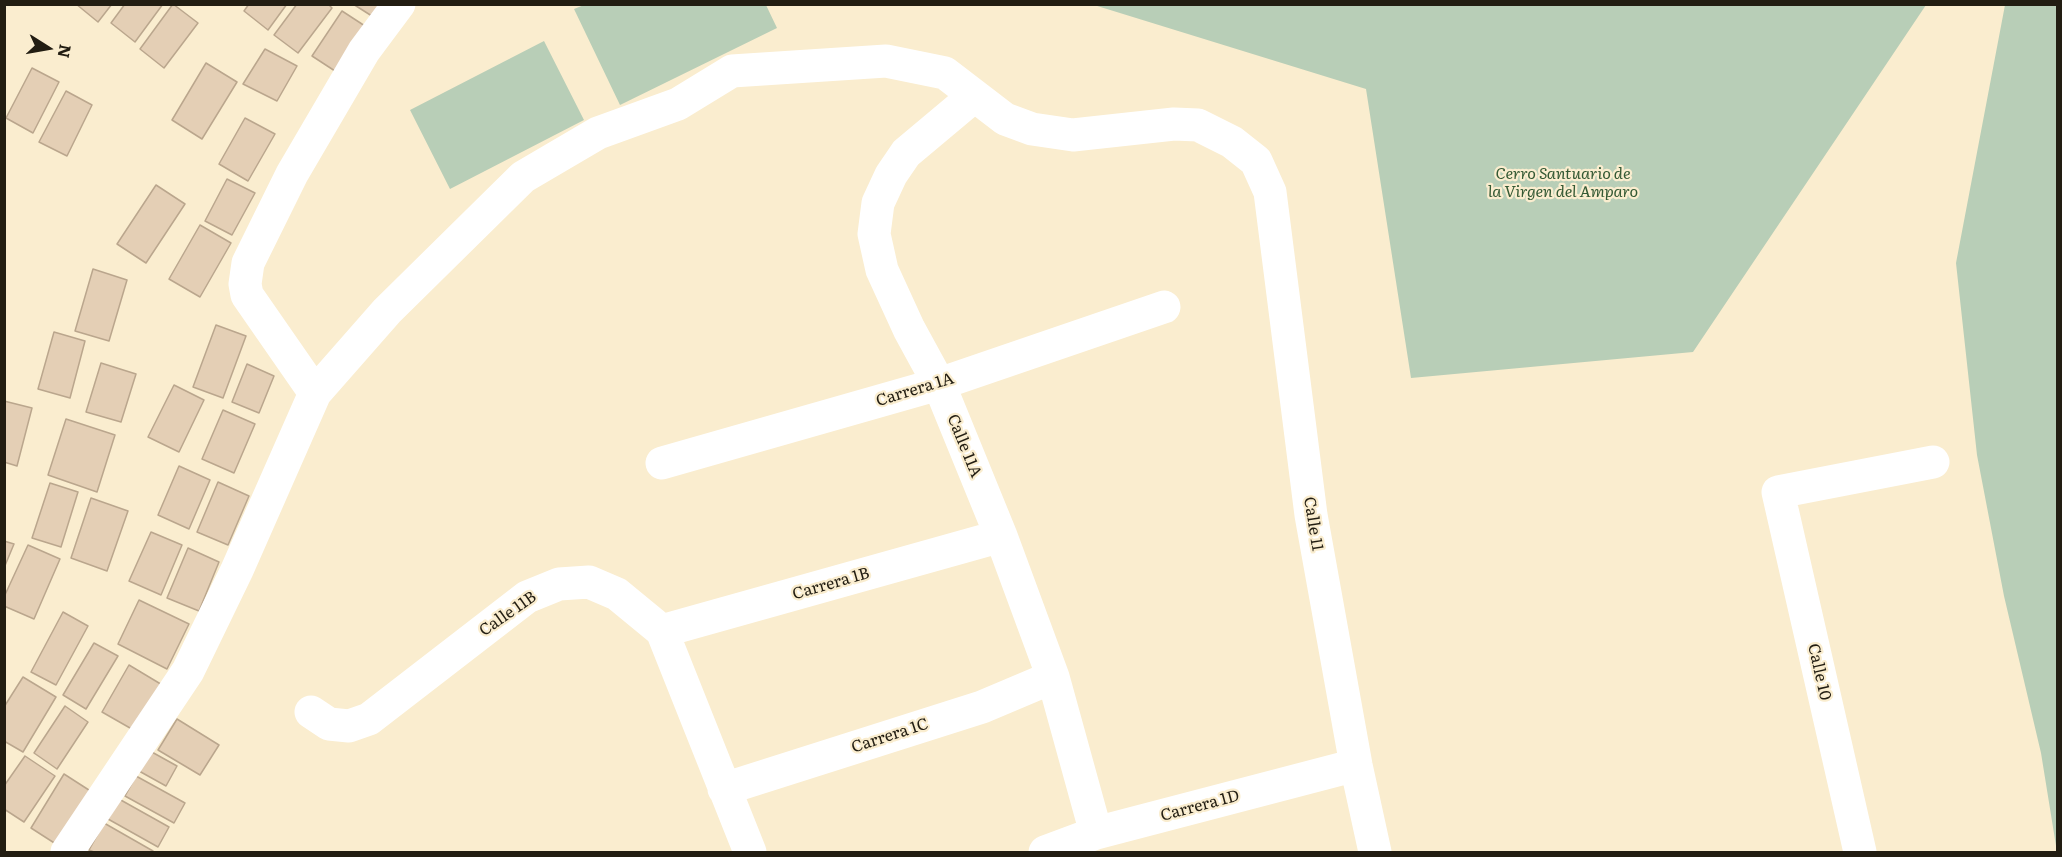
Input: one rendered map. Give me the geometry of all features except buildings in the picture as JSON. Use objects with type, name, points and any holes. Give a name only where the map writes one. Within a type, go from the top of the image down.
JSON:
[{"type":"street","points":[[315,393],[247,295],[245,284],[248,263],[292,174],[364,51],[399,4]]},
{"type":"street","name":"Calle 11","points":[[67,852],[188,671],[237,570],[315,393],[387,311],[523,177],[598,133],[678,104],[732,71],[886,61],[945,73],[1005,119],[1032,129],[1073,135],[1174,124],[1198,125],[1232,142],[1256,161],[1270,192],[1311,515],[1356,765],[1375,852]]},
{"type":"street","name":"Calle 11A","points":[[974,96],[906,153],[891,176],[878,203],[874,234],[882,270],[909,329],[939,384],[1001,536],[1053,677],[1096,833]]},
{"type":"street","name":"Carrera 1A","points":[[662,463],[939,384],[1164,307]]},
{"type":"street","name":"Calle 10","points":[[1860,852],[1778,492],[1934,462]]},
{"type":"street","name":"Carrera 1B","points":[[662,632],[1001,536]]},
{"type":"street","name":"Calle 11B","points":[[311,712],[329,724],[349,726],[369,718],[527,597],[559,584],[590,582],[617,594],[662,632],[750,852]]},
{"type":"street","name":"Carrera 1C","points":[[724,789],[982,707],[1053,677]]},
{"type":"street","name":"Carrera 1D","points":[[1045,852],[1096,833],[1356,765]]},
{"type":"green space","points":[[584,5],[766,5],[777,28],[620,105],[574,9]]},
{"type":"green space","name":"Cerro Santuario de la Virgen del Amparo","points":[[1094,5],[1926,5],[1693,352],[1411,378],[1366,89]]},
{"type":"green space","points":[[2005,5],[2057,5],[2057,852],[2041,753],[2004,596],[1977,455],[1956,263]]},
{"type":"green space","points":[[544,41],[584,120],[450,189],[410,110]]}]
